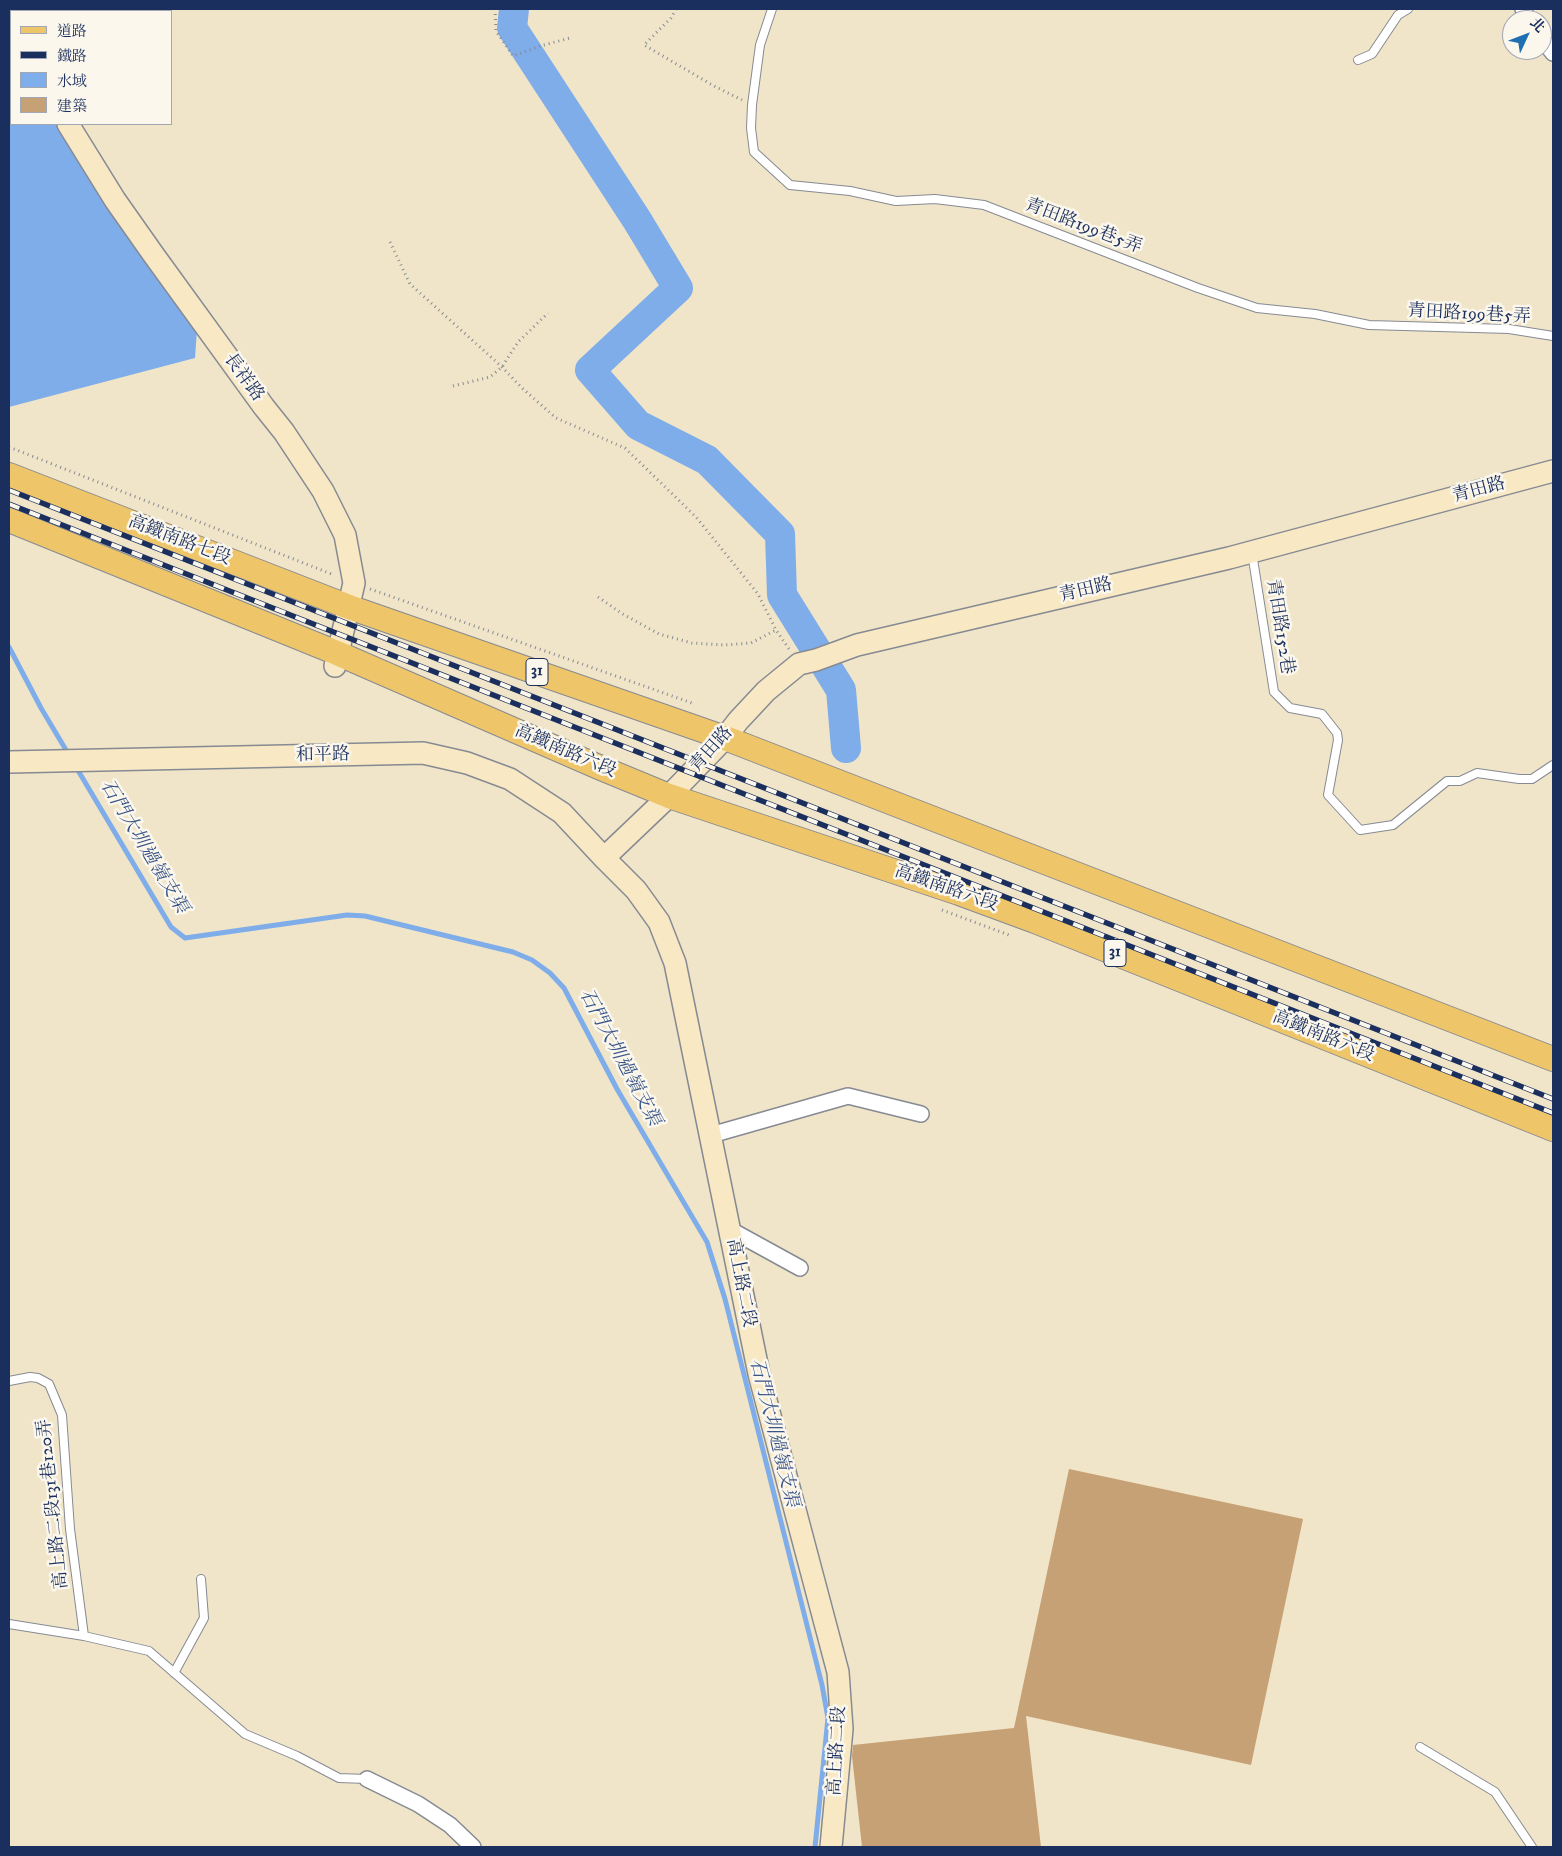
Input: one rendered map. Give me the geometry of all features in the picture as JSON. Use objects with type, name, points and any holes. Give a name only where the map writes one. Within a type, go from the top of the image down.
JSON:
[{"type":"main road","name":"高鐵南路七段","points":[[9,474],[349,607]]},
{"type":"main road","name":"31","points":[[9,520],[336,660]]},
{"type":"main road","name":"31","points":[[349,607],[725,738],[1553,1059]]},
{"type":"main road","name":"高鐵南路六段","points":[[336,660],[669,796],[959,893],[1027,918],[1553,1130]]},
{"type":"street","name":"長祥路","points":[[69,125],[115,200],[258,399],[284,432],[322,491],[345,535],[354,583],[336,660]]},
{"type":"street","name":"青田路","points":[[669,796],[725,738],[766,691],[808,662],[857,645],[1252,552],[1553,471]]},
{"type":"street","name":"和平路","points":[[9,762],[423,754],[467,763],[510,778],[562,813],[604,858]]},
{"type":"street","points":[[604,858],[669,796]]},
{"type":"street","name":"高上路二段","points":[[604,858],[636,890],[659,922],[675,963],[759,1374],[838,1672],[842,1729],[831,1847]]},
{"type":"street","points":[[711,1134],[848,1096],[921,1114]]},
{"type":"street","points":[[729,1229],[800,1268]]},
{"type":"street","points":[[367,1780],[418,1804],[450,1825],[473,1847]]},
{"type":"lane","name":"青田路199巷5弄","points":[[772,9],[760,45],[751,128],[754,152],[790,185],[850,191],[896,201],[935,199],[984,205],[1198,288],[1256,308],[1315,314],[1369,325],[1508,329],[1553,336]]},
{"type":"lane","points":[[1358,60],[1372,54],[1398,15],[1408,9]]},
{"type":"lane","name":"青田路152巷","points":[[1252,552],[1274,692],[1290,708],[1322,714],[1337,733],[1338,740],[1328,795],[1360,830],[1393,825],[1447,781],[1460,781],[1476,773],[1532,779],[1553,765]]},
{"type":"lane","name":"高上路二段131巷120弄","points":[[9,1381],[30,1377],[38,1378],[49,1384],[62,1415],[70,1529],[84,1636]]},
{"type":"lane","points":[[174,1673],[204,1618],[201,1579]]},
{"type":"lane","points":[[9,1624],[84,1636],[149,1650],[245,1734],[297,1756],[339,1778],[367,1780]]},
{"type":"lane","points":[[1420,1747],[1495,1792],[1532,1847]]},
{"type":"path","points":[[495,9],[496,31],[513,56],[570,38]]},
{"type":"path","points":[[676,9],[671,18],[644,45],[714,86],[752,105]]},
{"type":"path","points":[[390,242],[410,284],[556,418],[625,448],[651,471],[696,517],[731,558],[758,594],[776,630],[808,662]]},
{"type":"path","points":[[453,386],[490,377],[502,367],[518,342],[548,313]]},
{"type":"path","points":[[598,597],[621,613],[659,634],[692,644],[724,645],[751,643],[776,630]]},
{"type":"water","points":[[9,60],[10,125],[57,125],[131,241],[197,330],[195,358],[9,407]]},
{"type":"building","points":[[1069,1469],[1303,1519],[1251,1765],[1026,1716],[1041,1847],[862,1847],[852,1756],[853,1745],[1014,1728]]},
{"type":"waterway","points":[[514,9],[512,28],[637,220],[678,288],[590,370],[638,425],[707,460],[780,534],[782,595],[841,690],[846,748]]},
{"type":"waterway","name":"石門大圳過嶺支渠","points":[[9,647],[41,708],[69,755]]},
{"type":"waterway","name":"石門大圳過嶺支渠","points":[[76,767],[171,927],[185,938],[347,915],[365,916],[513,952],[532,960],[550,973],[564,988],[617,1089],[707,1242],[725,1299],[822,1685],[828,1718],[815,1847]]},
{"type":"railway","points":[[9,490],[1553,1099]]},
{"type":"railway","points":[[9,504],[1553,1113]]}]
